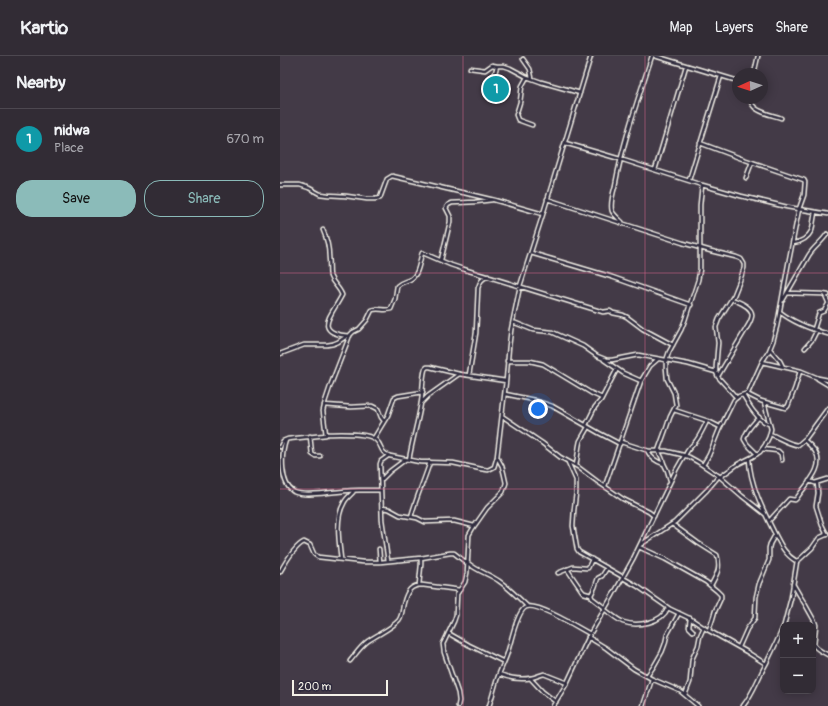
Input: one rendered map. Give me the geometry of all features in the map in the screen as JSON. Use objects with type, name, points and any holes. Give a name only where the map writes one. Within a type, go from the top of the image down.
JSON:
[{"type":"street","points":[[280,447],[283,441],[286,440],[310,436],[325,436],[326,434],[355,434],[371,436],[376,439],[382,451],[388,456],[430,462],[453,463],[481,470],[488,470],[494,467],[497,457],[505,394],[507,361],[512,322],[520,286],[591,56]]},
{"type":"street","points":[[623,223],[612,210],[612,204],[620,159],[652,56]]},
{"type":"street","points":[[655,56],[732,79]]},
{"type":"street","points":[[755,68],[758,56]]},
{"type":"street","points":[[523,59],[530,69],[532,78]]},
{"type":"street","points":[[470,68],[482,70],[492,66],[504,66],[527,77],[580,93]]},
{"type":"street","points":[[495,80],[497,66]]},
{"type":"street","points":[[655,170],[686,66]]},
{"type":"street","points":[[689,180],[720,76]]},
{"type":"street","points":[[527,77],[522,86],[520,102],[516,115],[518,120],[532,125]]},
{"type":"street","points":[[752,104],[756,109],[781,118]]},
{"type":"street","points":[[700,142],[805,181],[804,195],[799,209],[775,336],[749,391],[736,397],[720,427],[704,465]]},
{"type":"street","points":[[564,143],[741,196],[828,214]]},
{"type":"street","points":[[746,178],[752,162]]},
{"type":"street","points":[[280,185],[300,185],[320,194],[378,199],[380,198],[387,178],[392,176],[494,200],[543,214]]},
{"type":"street","points":[[658,451],[670,417],[676,405],[667,379],[667,356],[681,330],[691,305],[700,269],[700,205],[702,185]]},
{"type":"street","points":[[547,199],[701,248],[741,259],[744,268],[740,280],[732,299],[719,319],[716,327],[718,343],[716,372],[718,377],[736,397]]},
{"type":"street","points":[[441,260],[450,222],[450,216],[446,208],[448,205],[452,203],[494,200]]},
{"type":"street","points":[[793,243],[805,239],[811,232],[815,212]]},
{"type":"street","points":[[323,230],[328,245],[331,277],[342,295],[330,313],[327,327],[333,332],[348,336]]},
{"type":"street","points":[[782,301],[812,250],[823,241],[827,234]]},
{"type":"street","points":[[531,252],[612,277],[691,305]]},
{"type":"street","points":[[280,354],[304,345],[327,345],[338,342],[359,329],[367,320],[372,310],[391,309],[395,299],[397,286],[416,274],[422,253],[451,265],[599,311],[610,311],[613,314],[623,315],[650,333],[673,345]]},
{"type":"street","points":[[469,375],[476,333],[478,288],[480,282],[488,276]]},
{"type":"street","points":[[787,293],[826,295],[828,303],[824,311],[818,314],[816,330],[812,340],[804,348]]},
{"type":"street","points":[[718,377],[749,324],[752,316],[748,307],[732,299]]},
{"type":"street","points":[[780,312],[799,324],[828,334]]},
{"type":"street","points":[[512,322],[533,330],[552,332],[583,346],[624,373],[641,381]]},
{"type":"street","points":[[326,434],[324,405],[330,384],[348,336]]},
{"type":"street","points":[[770,349],[783,367]]},
{"type":"street","points":[[597,356],[607,360],[612,360],[638,355],[701,367],[716,372]]},
{"type":"street","points":[[605,486],[641,381],[650,366],[659,359]]},
{"type":"street","points":[[507,361],[530,361],[543,364],[602,398]]},
{"type":"street","points":[[762,362],[800,371],[828,385]]},
{"type":"street","points":[[380,481],[390,471],[408,459],[421,404],[424,374],[427,367],[506,381]]},
{"type":"street","points":[[576,466],[580,441],[595,407],[602,398],[618,369]]},
{"type":"street","points":[[744,394],[764,402],[787,408],[800,371]]},
{"type":"street","points":[[421,404],[428,396],[460,374]]},
{"type":"street","points":[[816,378],[828,380]]},
{"type":"street","points":[[374,438],[388,415],[394,398],[423,392]]},
{"type":"street","points":[[505,394],[534,400],[552,406],[620,443],[648,451],[666,451],[685,456],[704,465],[765,514]]},
{"type":"street","points":[[744,394],[759,418],[770,424]]},
{"type":"street","points":[[639,547],[672,524],[720,477],[738,464],[757,454],[762,449],[771,429],[764,402]]},
{"type":"street","points":[[324,405],[351,408],[372,406],[378,409],[384,422]]},
{"type":"street","points":[[770,434],[794,445],[798,445],[804,440],[828,408]]},
{"type":"street","points":[[674,410],[707,420],[720,427]]},
{"type":"street","points":[[502,416],[567,462],[586,472],[623,499],[654,516]]},
{"type":"street","points":[[757,454],[744,439],[745,434],[759,418]]},
{"type":"street","points":[[553,706],[567,683],[589,636],[639,547],[670,481],[687,451],[700,436],[707,420]]},
{"type":"street","points":[[310,436],[312,454],[315,456],[320,456]]},
{"type":"street","points":[[286,440],[284,444],[282,474],[284,480],[295,492],[310,494],[381,490]]},
{"type":"street","points":[[768,521],[789,499],[796,499],[816,470],[818,457],[814,449],[804,440]]},
{"type":"street","points":[[762,449],[778,452],[781,454],[782,460]]},
{"type":"street","points":[[648,451],[654,459],[664,464]]},
{"type":"street","points":[[658,451],[667,470],[670,481]]},
{"type":"street","points":[[388,456],[380,461],[382,508],[388,561]]},
{"type":"street","points":[[458,706],[458,693],[443,648],[444,640],[454,621],[457,594],[465,582],[468,563],[469,535],[487,508],[503,492],[506,483],[502,466],[497,457]]},
{"type":"street","points":[[749,459],[751,473],[768,521],[785,551],[789,556],[797,561]]},
{"type":"street","points":[[411,517],[414,503],[425,479],[430,462]]},
{"type":"street","points":[[567,462],[576,480],[573,526],[577,549],[579,552],[638,586],[668,608],[690,618],[766,664]]},
{"type":"street","points":[[809,481],[817,483],[828,479]]},
{"type":"street","points":[[784,622],[791,598],[797,561],[806,554],[819,538],[827,535],[816,506],[818,493],[817,483]]},
{"type":"street","points":[[341,559],[340,512],[346,499],[355,491]]},
{"type":"street","points":[[382,508],[400,515],[429,522],[454,521],[474,526]]},
{"type":"street","points":[[672,524],[717,556],[719,566],[718,574],[711,585]]},
{"type":"street","points":[[739,647],[747,628],[755,618],[756,597],[759,584],[769,560],[769,548],[775,534]]},
{"type":"street","points":[[280,572],[298,546],[304,542],[310,545],[318,557],[363,562],[421,558],[454,553],[473,567],[512,591],[527,606],[542,609],[589,636],[626,664],[647,676],[680,691],[698,706]]},
{"type":"street","points":[[639,547],[665,559],[711,585],[718,591],[721,598],[709,630]]},
{"type":"street","points":[[378,549],[380,562]]},
{"type":"street","points":[[420,585],[422,565],[421,558]]},
{"type":"street","points":[[558,573],[573,567],[588,568],[592,559]]},
{"type":"street","points":[[591,595],[598,578],[602,576],[607,568]]},
{"type":"street","points":[[567,569],[584,593],[591,595],[592,598],[604,609],[624,622],[639,624],[653,621],[663,616],[668,608]]},
{"type":"street","points":[[793,584],[815,622],[814,645],[821,652],[828,655]]},
{"type":"street","points":[[350,661],[369,640],[385,631],[398,620],[401,616],[403,602],[413,586],[420,585],[460,590]]},
{"type":"street","points":[[489,706],[508,652],[517,619],[522,610],[527,606]]},
{"type":"street","points":[[647,676],[662,652],[667,635],[679,613]]},
{"type":"street","points":[[690,618],[689,627],[693,631]]},
{"type":"street","points":[[685,695],[690,682],[692,659],[704,627]]},
{"type":"street","points":[[448,633],[504,662]]},
{"type":"street","points":[[743,706],[752,693],[780,633]]},
{"type":"street","points":[[499,674],[512,678],[530,678],[544,674],[567,683]]},
{"type":"street","points":[[530,678],[543,692],[556,702]]},
{"type":"street","points":[[643,706],[652,678]]},
{"type":"place","name":"nidwa","points":[[496,89]]}]
